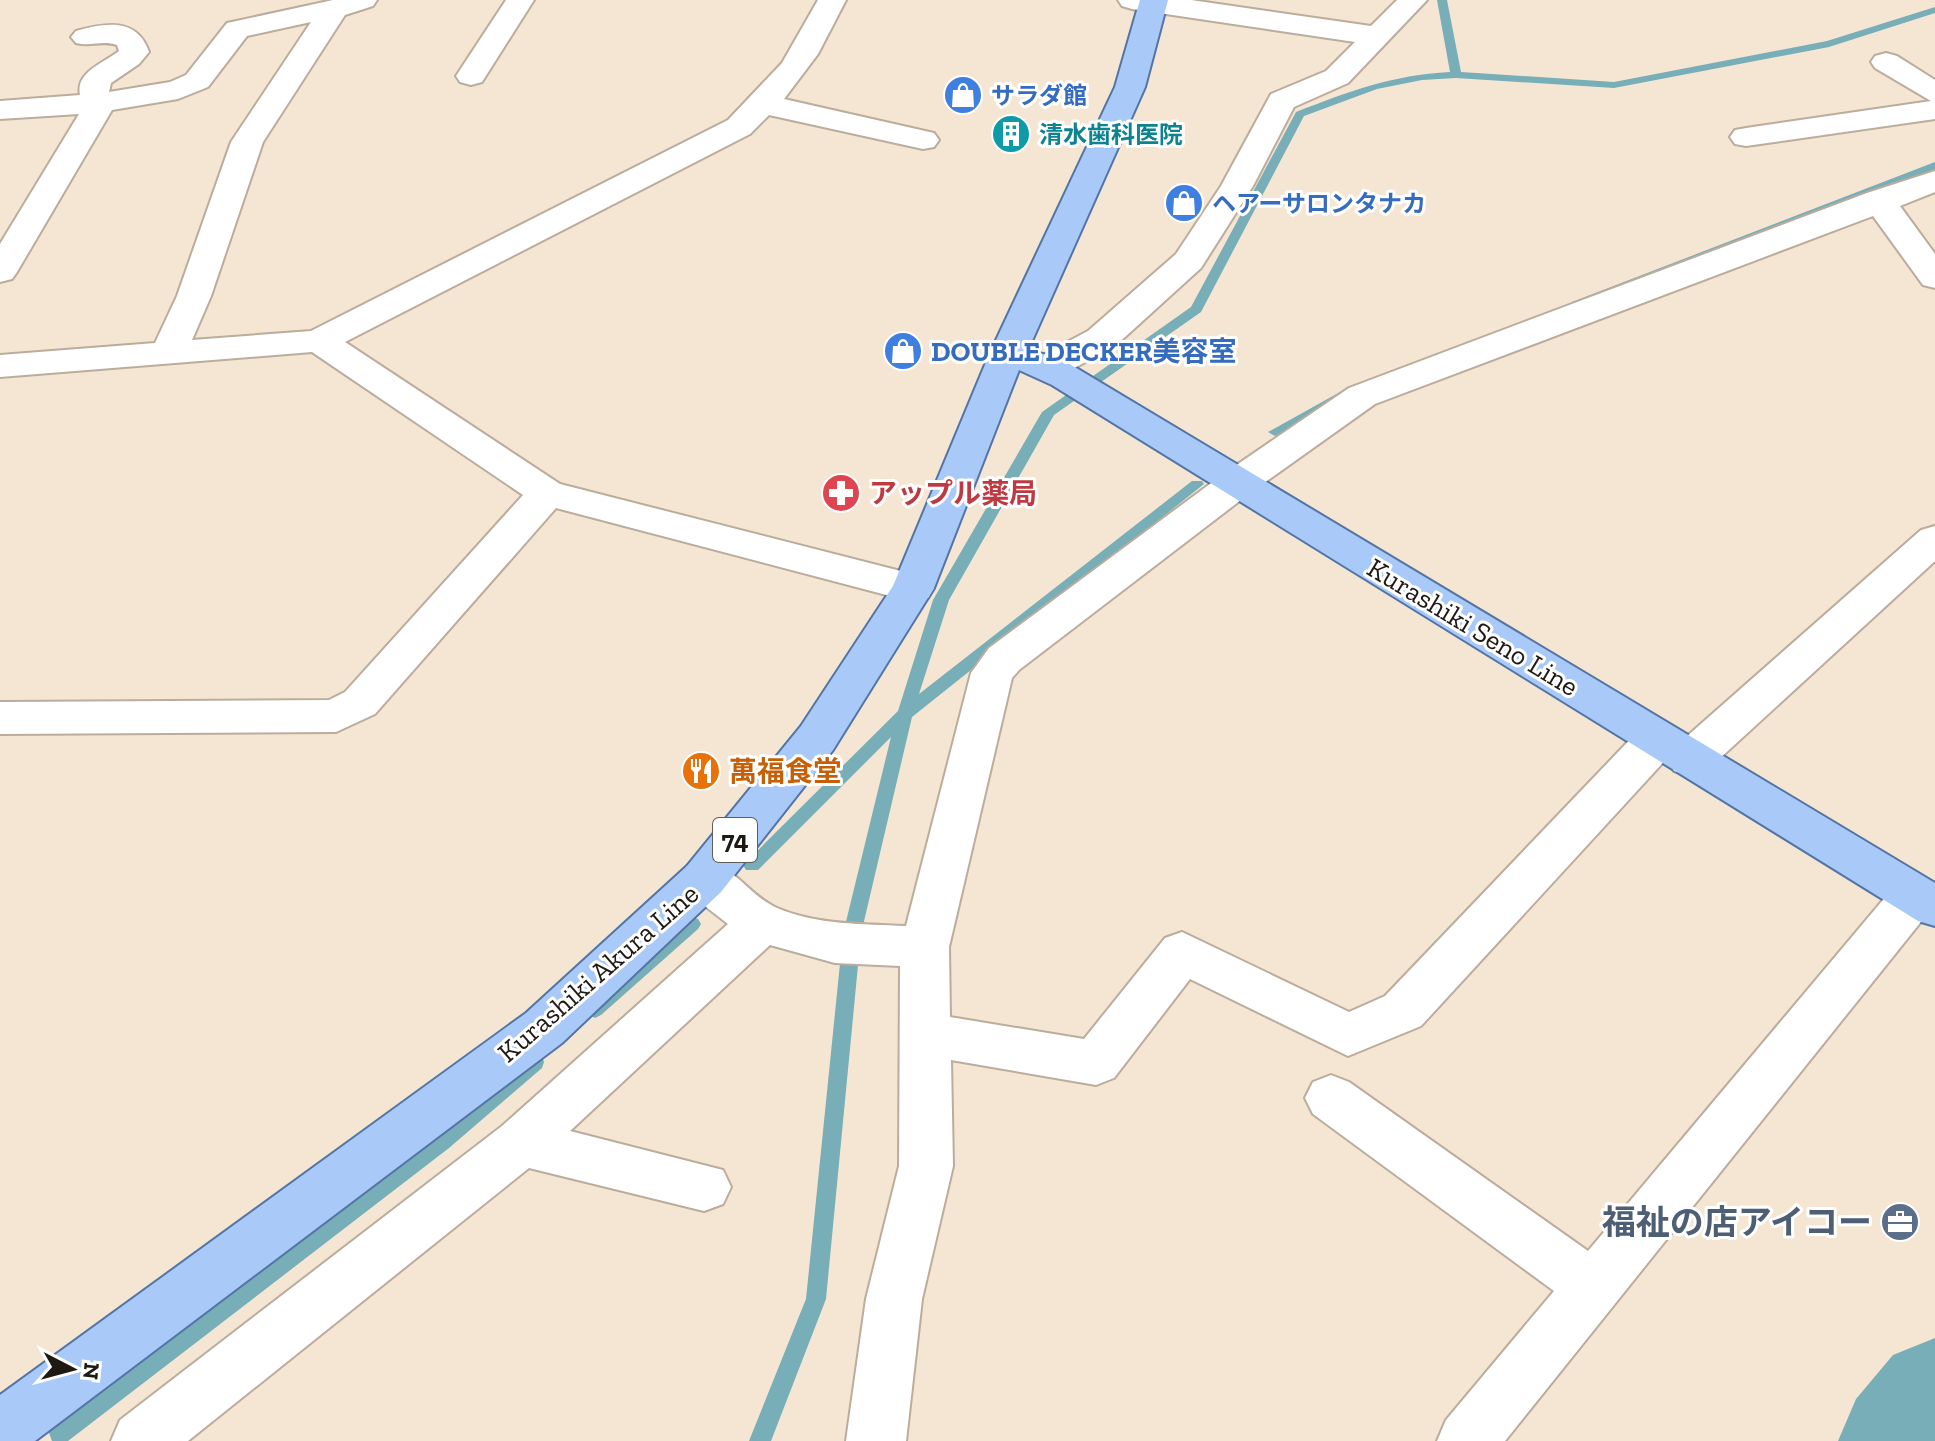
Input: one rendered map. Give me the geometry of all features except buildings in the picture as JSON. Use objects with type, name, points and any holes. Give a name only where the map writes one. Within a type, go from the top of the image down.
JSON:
[{"type":"main road","name":"Kurashiki Akura Line","points":[[0,1431],[544,1028],[704,879],[817,738],[913,588],[1040,366],[1130,87],[1147,1]]},
{"type":"main road","name":"Kurashiki Seno Line","points":[[1040,366],[1925,901]]},
{"type":"street","points":[[471,76],[520,0]]},
{"type":"street","points":[[0,366],[319,341],[739,127],[777,92],[816,38],[832,0]]},
{"type":"street","points":[[1040,366],[1101,339],[1189,261],[1237,186],[1282,101],[1337,77],[1413,0]]},
{"type":"street","points":[[1147,1],[1377,36]]},
{"type":"street","points":[[0,110],[101,103],[178,90],[197,81],[237,29],[348,4]]},
{"type":"street","points":[[167,355],[194,296],[247,142],[348,4]]},
{"type":"street","points":[[86,37],[108,32],[130,40],[134,52],[129,61],[103,71],[94,82],[93,92],[101,103]]},
{"type":"street","points":[[1886,62],[1935,93]]},
{"type":"street","points":[[0,272],[101,103]]},
{"type":"street","points":[[763,104],[923,140]]},
{"type":"street","points":[[1746,137],[1935,110]]},
{"type":"street","points":[[876,1441],[894,1299],[926,1166],[923,1034],[912,947],[992,673],[1004,659],[1236,484],[1362,396],[1935,181]]},
{"type":"street","points":[[1879,200],[1935,278]]},
{"type":"street","points":[[319,341],[547,493],[913,588]]},
{"type":"street","points":[[0,718],[336,716],[360,703],[547,493]]},
{"type":"street","points":[[923,1034],[1096,1063],[1182,952],[1348,1035],[1403,1011],[1674,749],[1935,539]]},
{"type":"street","points":[[704,879],[761,923],[835,943],[912,947]]},
{"type":"street","points":[[1467,1441],[1593,1287],[1925,901]]},
{"type":"street","points":[[141,1441],[521,1143],[761,923]]},
{"type":"street","points":[[1331,1098],[1593,1287]]},
{"type":"street","points":[[521,1143],[704,1187]]},
{"type":"waterway","points":[[1442,0],[1456,75]]},
{"type":"waterway","points":[[1456,75],[1614,85],[1829,44],[1935,10]]},
{"type":"waterway","points":[[905,714],[941,600],[1049,412],[1196,309],[1300,114],[1374,86],[1422,77],[1456,75]]},
{"type":"waterway","points":[[1578,302],[1935,166]]},
{"type":"waterway","points":[[1275,432],[1340,396]]},
{"type":"waterway","points":[[905,714],[1197,484]]},
{"type":"waterway","points":[[752,865],[905,714]]},
{"type":"waterway","points":[[760,1441],[816,1299],[852,934],[905,714]]},
{"type":"waterway","points":[[595,1010],[692,924]]},
{"type":"waterway","points":[[60,1433],[442,1142],[535,1062]]},
{"type":"waterway","points":[[1899,1441],[1935,1396]]},
{"type":"place","name":"サラダ館","points":[[963,95]]},
{"type":"place","name":"清水歯科医院","points":[[1011,134]]},
{"type":"place","name":"ヘアーサロンタナカ","points":[[1184,203]]},
{"type":"place","name":"DOUBLE DECKER美容室","points":[[903,351]]},
{"type":"place","name":"アップル薬局","points":[[841,493]]},
{"type":"place","name":"萬福食堂","points":[[701,771]]},
{"type":"place","name":"福祉の店アイコー","points":[[1900,1222]]}]
